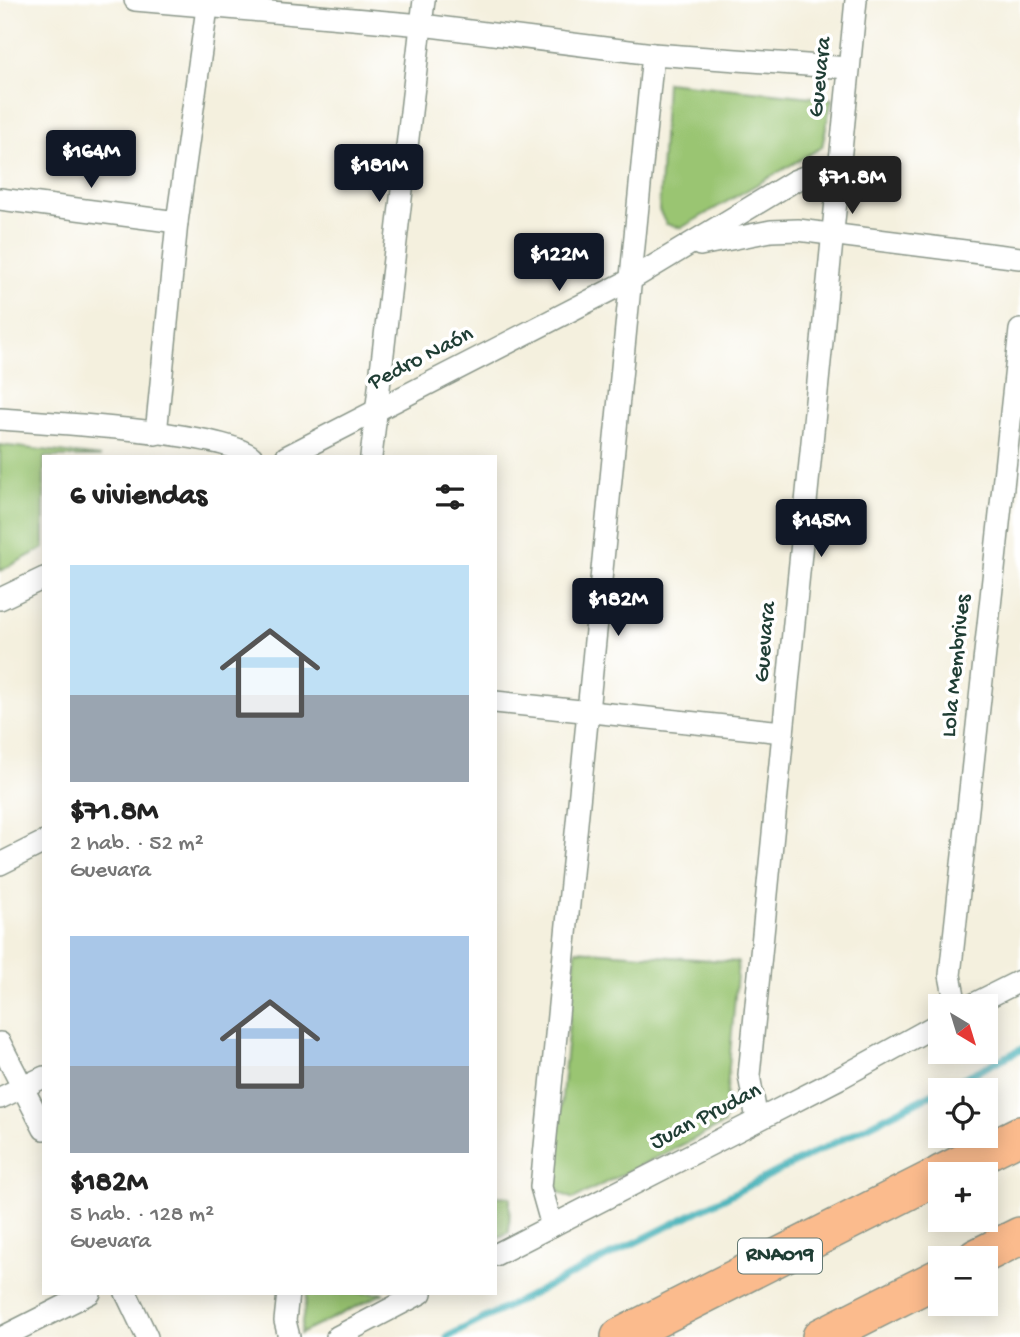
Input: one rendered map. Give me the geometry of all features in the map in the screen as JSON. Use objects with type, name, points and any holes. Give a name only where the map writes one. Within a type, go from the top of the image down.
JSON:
[{"type":"highway","name":"RNA019","points":[[967,1162],[1020,1135]]},
{"type":"highway","name":"RNA019","points":[[620,1337],[928,1182]]},
{"type":"highway","points":[[998,1247],[1020,1236]]},
{"type":"highway","points":[[821,1337],[928,1283]]},
{"type":"street","points":[[135,0],[422,25],[653,54],[849,68]]},
{"type":"street","points":[[371,455],[424,0]]},
{"type":"street","name":"Guevara","points":[[757,1121],[749,1074],[856,0]]},
{"type":"street","points":[[156,433],[177,222],[207,8]]},
{"type":"street","points":[[552,1226],[541,1188],[653,54]]},
{"type":"street","name":"Pedro Naón","points":[[290,455],[632,279],[794,181],[812,174],[837,176]]},
{"type":"street","points":[[0,199],[177,222]]},
{"type":"street","points":[[686,248],[771,230],[1020,258]]},
{"type":"street","name":"Lola Membrives","points":[[954,994],[950,975],[1020,330]]},
{"type":"street","points":[[0,419],[156,433],[230,444],[242,448],[250,455]]},
{"type":"street","points":[[0,599],[42,579]]},
{"type":"street","points":[[497,702],[783,733]]},
{"type":"street","points":[[0,864],[42,843]]},
{"type":"street","points":[[994,994],[1020,981]]},
{"type":"street","name":"Juan Prudan","points":[[497,1254],[757,1121],[928,1029]]},
{"type":"street","points":[[0,1042],[42,1125]]},
{"type":"street","points":[[0,1098],[42,1078]]},
{"type":"street","points":[[3,1337],[86,1295]]},
{"type":"street","points":[[127,1295],[148,1337]]},
{"type":"street","points":[[288,1295],[285,1321],[289,1337]]},
{"type":"street","points":[[337,1337],[417,1295]]},
{"type":"green space","points":[[666,82],[832,99],[822,147],[681,228],[666,224],[659,210]]},
{"type":"green space","points":[[0,445],[84,455],[42,455],[42,549],[0,571]]},
{"type":"green space","points":[[576,950],[738,962],[724,1124],[573,1199],[560,1193],[554,1180]]},
{"type":"green space","points":[[497,1196],[510,1197],[509,1232],[497,1238]]},
{"type":"green space","points":[[307,1295],[380,1295],[300,1334]]},
{"type":"waterway","points":[[964,1078],[1020,1050]]},
{"type":"waterway","points":[[447,1337],[928,1096]]}]
